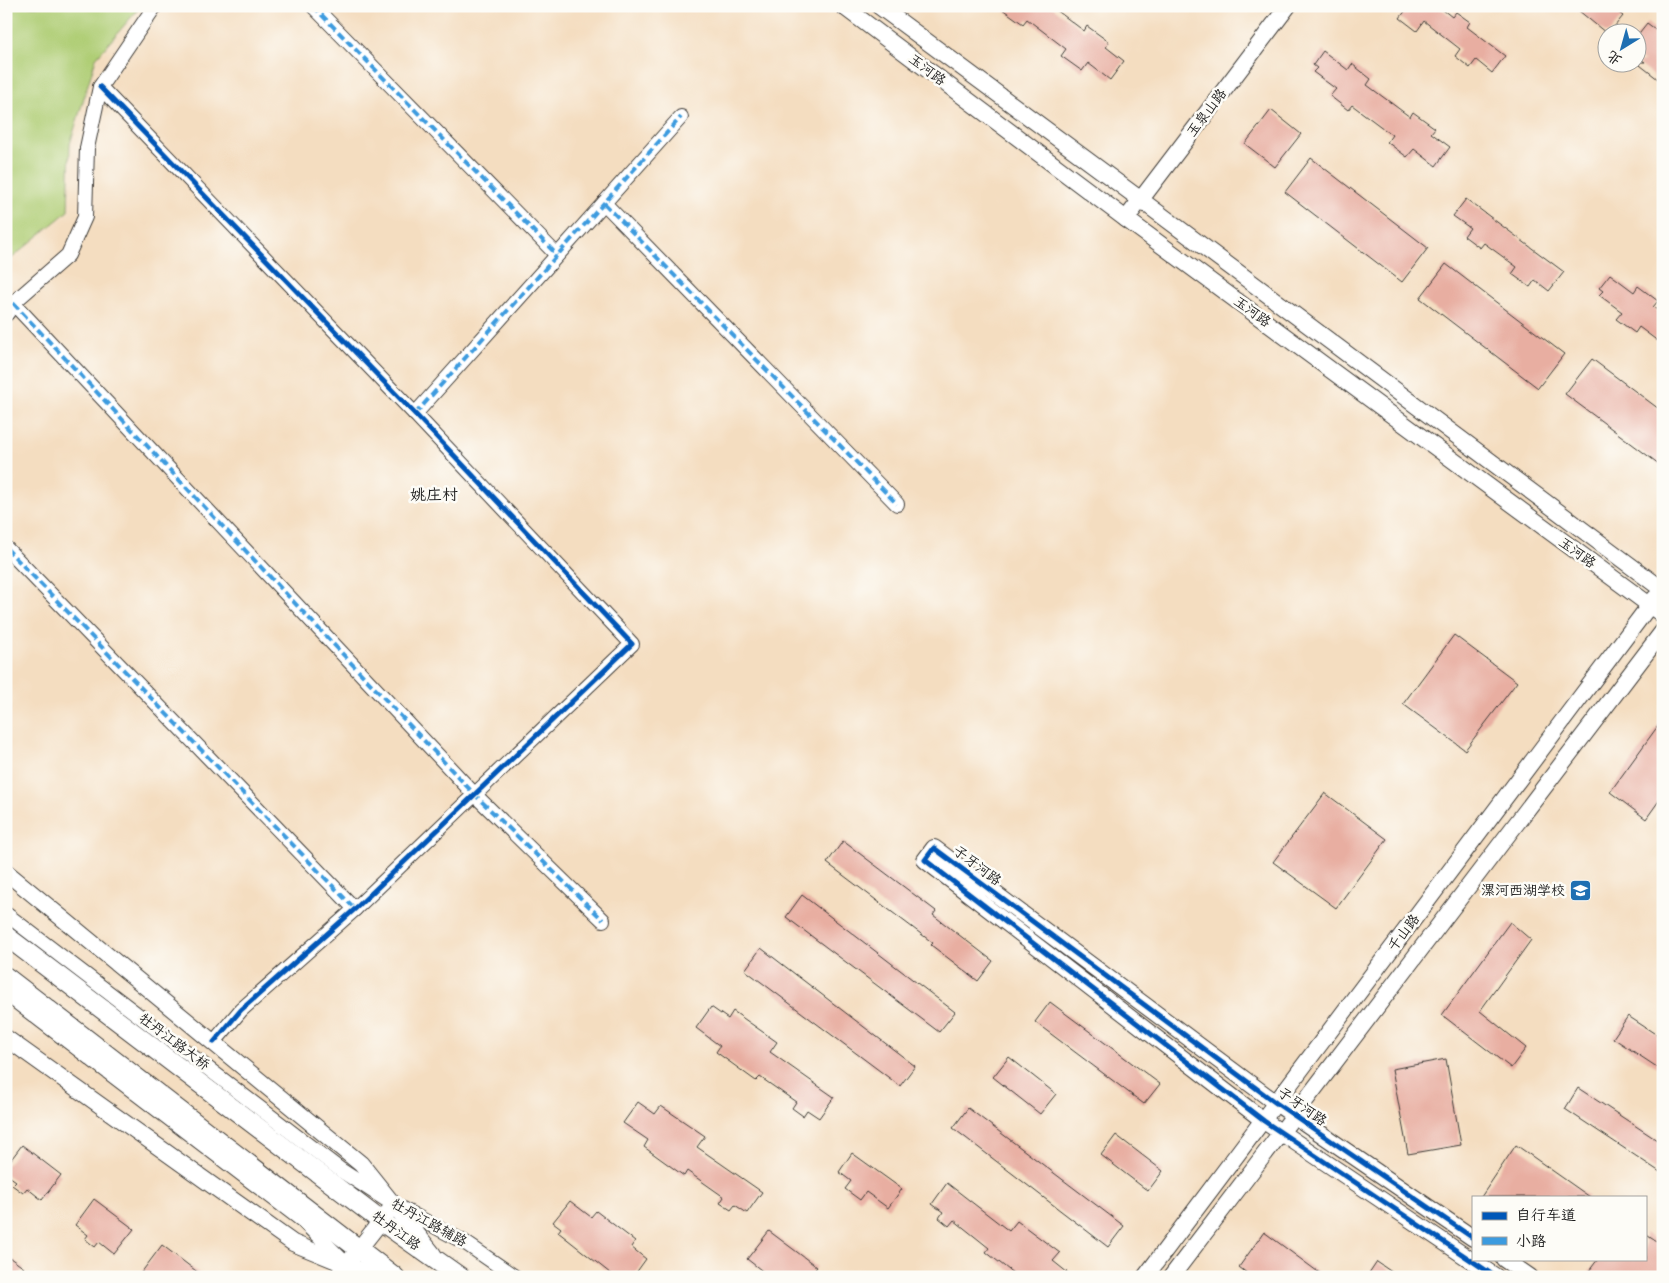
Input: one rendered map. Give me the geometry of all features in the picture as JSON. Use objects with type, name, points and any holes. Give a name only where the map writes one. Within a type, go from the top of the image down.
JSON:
[{"type":"main road","name":"牡丹江路大桥","points":[[6,936],[337,1177]]},
{"type":"main road","points":[[6,977],[306,1216],[358,1249],[395,1277]]},
{"type":"main road","name":"牡丹江路","points":[[337,1177],[381,1221],[460,1277]]},
{"type":"street","points":[[155,6],[100,87],[86,148],[85,218],[68,255],[9,306],[475,795],[603,920]]},
{"type":"street","points":[[313,6],[557,255]]},
{"type":"street","name":"玉河路","points":[[842,6],[1126,219],[1656,611]]},
{"type":"street","name":"玉河路","points":[[878,6],[1662,589]]},
{"type":"street","name":"玉泉山路","points":[[1126,219],[1288,6]]},
{"type":"street","points":[[100,87],[415,414],[632,644],[355,909],[241,1010],[214,1042]]},
{"type":"street","points":[[415,414],[681,117]]},
{"type":"street","points":[[604,202],[897,504]]},
{"type":"street","points":[[6,548],[355,909]]},
{"type":"street","name":"千山路","points":[[1145,1277],[1276,1103],[1656,611],[1662,589]]},
{"type":"street","name":"千山路","points":[[1171,1277],[1663,631]]},
{"type":"street","name":"子牙河路","points":[[1472,1237],[1276,1103],[934,848],[924,860],[1264,1121],[1496,1277]]},
{"type":"street","points":[[6,872],[361,1164],[441,1263]]},
{"type":"street","name":"牡丹江路大桥","points":[[6,914],[337,1177]]},
{"type":"street","points":[[6,994],[306,1216],[342,1271],[376,1277]]},
{"type":"street","points":[[6,1038],[293,1243],[342,1271],[359,1277]]},
{"type":"street","name":"牡丹江路辅路","points":[[337,1177],[464,1242],[514,1277]]},
{"type":"street","points":[[342,1271],[393,1204]]},
{"type":"street","points":[[1505,1260],[1530,1277]]},
{"type":"green space","points":[[6,6],[141,6],[96,58],[70,144],[68,211],[6,263]]},
{"type":"building","points":[[998,6],[1051,6],[1084,31],[1087,26],[1109,42],[1106,47],[1124,61],[1110,80],[1088,63],[1082,71],[1061,56],[1066,49],[1027,19],[1023,24]]},
{"type":"building","points":[[1409,6],[1438,6],[1452,17],[1456,12],[1470,22],[1467,27],[1505,56],[1492,73],[1476,60],[1470,68],[1455,56],[1460,49],[1424,21],[1417,31],[1400,18]]},
{"type":"building","points":[[1573,6],[1610,6],[1623,16],[1618,22],[1596,22],[1596,25]]},
{"type":"building","points":[[1647,23],[1663,35],[1663,83],[1646,70]]},
{"type":"building","points":[[1323,51],[1348,70],[1352,64],[1371,79],[1367,85],[1410,117],[1413,112],[1435,128],[1431,133],[1450,147],[1436,166],[1414,149],[1407,157],[1387,142],[1392,135],[1352,105],[1348,110],[1330,96],[1336,89],[1313,72],[1317,68],[1313,65]]},
{"type":"building","points":[[1271,110],[1301,134],[1275,167],[1245,144]]},
{"type":"building","points":[[1311,158],[1428,248],[1402,282],[1285,192]]},
{"type":"building","points":[[1466,199],[1564,272],[1549,291],[1535,280],[1530,287],[1512,274],[1517,267],[1484,243],[1480,248],[1464,236],[1470,228],[1453,216]]},
{"type":"building","points":[[1446,264],[1564,354],[1538,388],[1420,298]]},
{"type":"building","points":[[1610,274],[1634,292],[1638,286],[1658,301],[1653,307],[1663,314],[1663,345],[1639,327],[1635,333],[1616,319],[1622,312],[1599,295],[1603,291],[1599,288]]},
{"type":"building","points":[[1592,359],[1663,412],[1663,467],[1565,394]]},
{"type":"building","points":[[1454,635],[1517,682],[1465,750],[1403,704]]},
{"type":"building","points":[[1663,719],[1663,795],[1646,819],[1610,792]]},
{"type":"building","points":[[1325,793],[1387,839],[1336,908],[1273,862]]},
{"type":"building","points":[[843,841],[936,911],[933,915],[993,961],[978,981],[931,945],[933,943],[827,863]]},
{"type":"building","points":[[802,895],[955,1012],[939,1032],[786,917]]},
{"type":"building","points":[[1510,922],[1531,940],[1480,1011],[1526,1048],[1511,1068],[1442,1015]]},
{"type":"building","points":[[761,948],[915,1066],[900,1086],[745,970]]},
{"type":"building","points":[[1050,1002],[1160,1084],[1144,1104],[1035,1022]]},
{"type":"building","points":[[711,1007],[728,1019],[733,1011],[777,1042],[770,1052],[834,1097],[819,1118],[807,1110],[803,1116],[792,1108],[796,1102],[760,1077],[756,1081],[716,1052],[720,1046],[696,1028]]},
{"type":"building","points":[[1628,1016],[1663,1039],[1663,1071],[1613,1038]]},
{"type":"building","points":[[1009,1057],[1056,1094],[1040,1114],[993,1077]]},
{"type":"building","points":[[1446,1059],[1461,1145],[1408,1154],[1392,1069]]},
{"type":"building","points":[[1578,1088],[1663,1144],[1663,1174],[1565,1109]]},
{"type":"building","points":[[638,1102],[655,1114],[661,1106],[705,1136],[697,1147],[762,1192],[747,1213],[735,1205],[731,1210],[720,1203],[724,1197],[687,1171],[684,1176],[644,1147],[648,1140],[623,1123]]},
{"type":"building","points":[[968,1108],[1124,1226],[1108,1247],[953,1128]]},
{"type":"building","points":[[1116,1135],[1163,1171],[1148,1191],[1101,1155]]},
{"type":"building","points":[[22,1145],[61,1175],[42,1200],[27,1188],[23,1193],[12,1185],[16,1181],[6,1174],[6,1166]]},
{"type":"building","points":[[1516,1145],[1589,1196],[1482,1196]]},
{"type":"building","points":[[852,1153],[902,1189],[888,1208],[866,1192],[860,1200],[845,1189],[851,1181],[839,1172]]},
{"type":"building","points":[[947,1183],[1009,1231],[1017,1221],[1060,1253],[1053,1261],[1073,1277],[1018,1277],[986,1252],[989,1248],[954,1220],[949,1226],[939,1218],[943,1212],[932,1204]]},
{"type":"building","points":[[94,1199],[134,1229],[114,1254],[99,1242],[95,1247],[85,1239],[88,1235],[75,1225]]},
{"type":"building","points":[[570,1201],[591,1217],[596,1211],[635,1241],[631,1247],[646,1259],[633,1277],[615,1277],[558,1232],[561,1228],[553,1222]]},
{"type":"building","points":[[769,1231],[817,1267],[809,1277],[770,1277],[747,1259]]},
{"type":"building","points":[[1264,1232],[1325,1277],[1252,1277],[1239,1267]]},
{"type":"building","points":[[1646,1234],[1663,1245],[1663,1277],[1597,1277],[1589,1271],[1597,1260],[1646,1260]]},
{"type":"building","points":[[162,1245],[204,1277],[138,1277]]},
{"type":"building","points":[[6,1255],[24,1268],[17,1277],[6,1277]]},
{"type":"building","points":[[1377,1262],[1399,1277],[1367,1277]]},
{"type":"marked path","points":[[313,6],[557,255]]},
{"type":"marked path","points":[[415,414],[681,117]]},
{"type":"marked path","points":[[604,203],[897,504]]},
{"type":"marked path","points":[[13,303],[475,795],[603,920]]},
{"type":"marked path","points":[[6,548],[355,909]]},
{"type":"cycle path","points":[[100,87],[415,414],[632,644],[355,909],[241,1010],[214,1042]]},
{"type":"cycle path","points":[[1472,1237],[1276,1103],[934,848],[925,860],[1264,1121],[1496,1277]]},
{"type":"place","name":"漯河西湖学校","points":[[1581,891]]},
{"type":"district","name":"姚庄村","points":[[434,495]]}]
